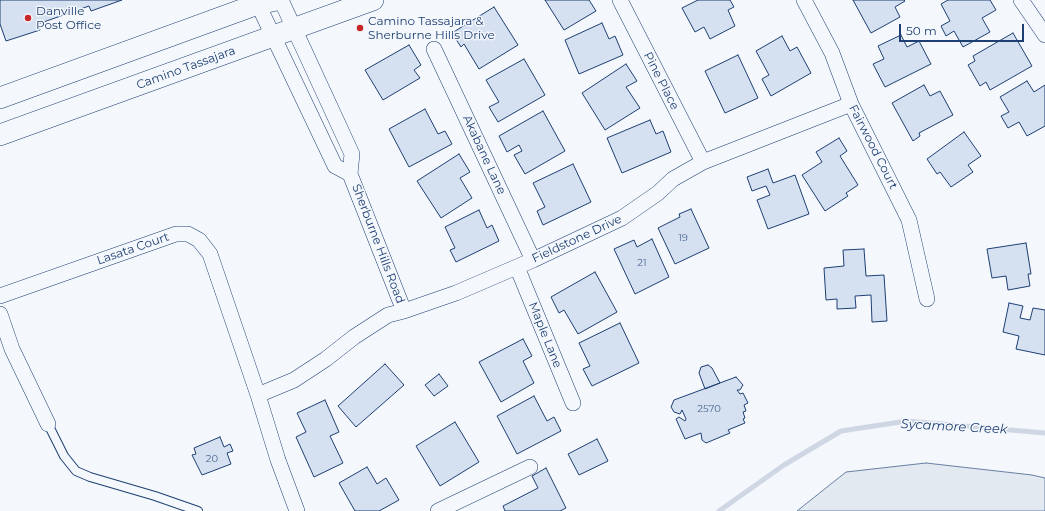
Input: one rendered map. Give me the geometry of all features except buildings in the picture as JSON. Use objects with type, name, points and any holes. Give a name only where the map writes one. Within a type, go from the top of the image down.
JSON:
[{"type":"main road","name":"Camino Tassajara","points":[[0,135],[373,0]]},
{"type":"main road","points":[[0,98],[263,1]]},
{"type":"street","name":"Sherburne Hills Road","points":[[258,395],[294,380],[365,329],[388,315],[404,311],[350,174],[352,154],[281,0]]},
{"type":"street","name":"Pine Place","points":[[620,0],[703,162]]},
{"type":"street","name":"Fairwood Court","points":[[804,0],[832,53],[850,104],[909,220],[927,299]]},
{"type":"street","points":[[1021,0],[1045,35]]},
{"type":"street","name":"Sherburne Hills Road","points":[[263,1],[273,36],[335,166],[350,174]]},
{"type":"street","name":"Akabane Lane","points":[[434,49],[533,260]]},
{"type":"street","name":"Fieldstone Drive","points":[[404,311],[456,293],[517,267],[622,218],[658,193],[673,179],[703,162],[850,104]]},
{"type":"street","name":"Lasata Court","points":[[0,296],[176,234],[188,234],[198,240],[210,254],[258,395]]},
{"type":"street","name":"Maple Lane","points":[[517,267],[573,403]]},
{"type":"street","points":[[0,314],[12,349],[48,424]]},
{"type":"street","points":[[258,395],[278,460],[297,511]]},
{"type":"street","points":[[438,511],[530,467]]},
{"type":"lane","points":[[48,424],[64,456],[76,470],[90,477],[155,496],[198,511]]},
{"type":"shaded area","points":[[926,463],[1032,475],[1045,478],[1045,511],[797,511],[846,472]]},
{"type":"waterway","name":"Sycamore Creek","points":[[719,511],[784,465],[841,431],[907,421],[1045,433]]},
{"type":"place","name":"Danville Post Office","points":[[28,18]]},
{"type":"place","name":"Camino Tassajara & Sherburne Hills Drive","points":[[360,28]]}]
